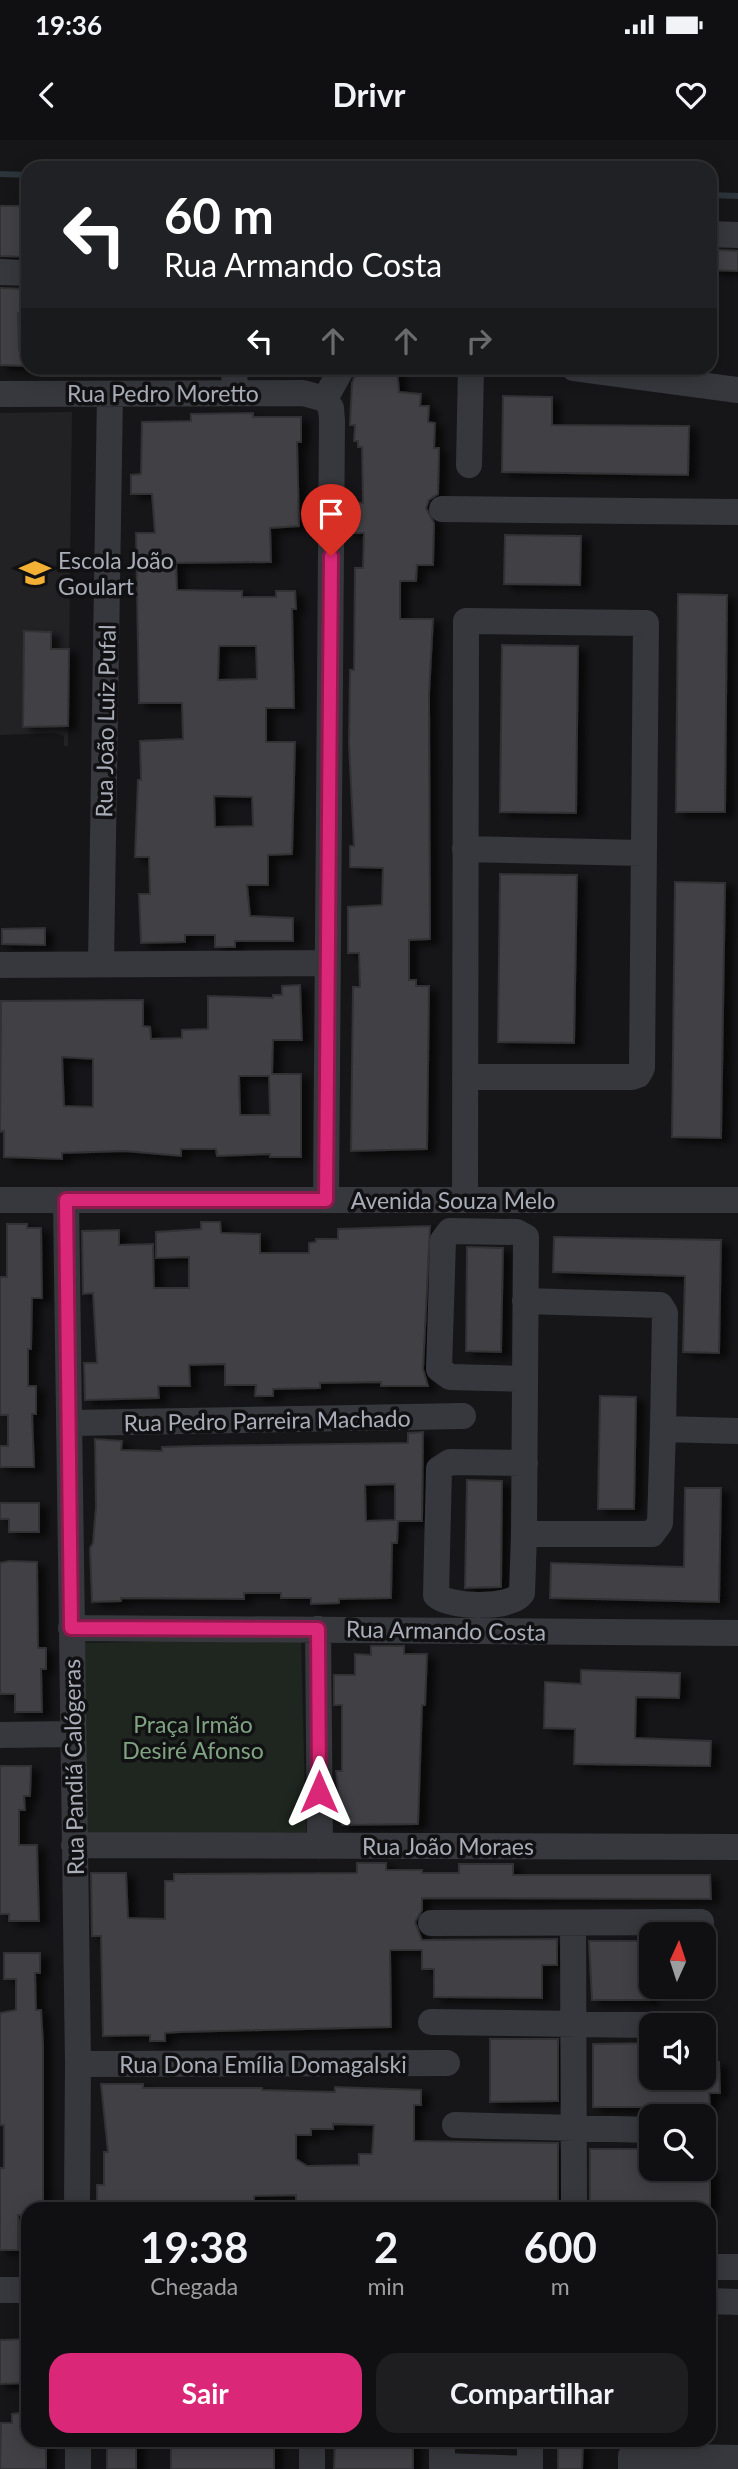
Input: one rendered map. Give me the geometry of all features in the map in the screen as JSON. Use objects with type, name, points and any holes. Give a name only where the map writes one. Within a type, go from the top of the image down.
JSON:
[{"type":"street","points":[[717,234],[738,235]]},
{"type":"street","points":[[0,272],[21,273]]},
{"type":"street","points":[[326,1200],[332,421],[331,408],[325,399],[338,375]]},
{"type":"street","points":[[468,464],[471,375]]},
{"type":"street","points":[[627,375],[738,390]]},
{"type":"street","name":"Rua Pedro Moretto","points":[[0,394],[110,394],[235,380],[325,399]]},
{"type":"street","name":"Rua João Luiz Pufal","points":[[101,964],[110,394]]},
{"type":"street","points":[[442,509],[738,512]]},
{"type":"street","points":[[464,1200],[466,621],[646,622],[642,1068],[638,1075],[594,1078],[465,1077]]},
{"type":"street","points":[[465,849],[642,853]]},
{"type":"street","points":[[0,965],[327,963]]},
{"type":"street","name":"Avenida Souza Melo","points":[[0,1200],[738,1200]]},
{"type":"street","name":"Rua Pandiá Calógeras","points":[[66,1200],[78,2064],[77,2202]]},
{"type":"street","points":[[525,1379],[450,1377],[439,1369],[443,1240],[446,1233],[455,1230],[523,1234],[526,1240],[525,1300],[525,1379],[525,1463],[524,1534],[522,1593],[517,1601],[505,1604],[448,1602],[436,1595],[439,1469],[450,1462],[525,1463]]},
{"type":"street","points":[[524,1534],[646,1537],[655,1532],[660,1523],[665,1313],[660,1305],[525,1300]]},
{"type":"street","name":"Rua Pedro Parreira Machado","points":[[70,1423],[463,1416]]},
{"type":"street","points":[[663,1429],[738,1431]]},
{"type":"street","name":"Rua Armando Costa","points":[[71,1628],[738,1633]]},
{"type":"street","points":[[318,1629],[320,1846]]},
{"type":"street","points":[[0,1735],[72,1734]]},
{"type":"street","name":"Rua João Moraes","points":[[74,1845],[738,1847]]},
{"type":"street","points":[[431,1923],[639,1922]]},
{"type":"street","points":[[573,1923],[574,2202]]},
{"type":"street","points":[[431,2022],[639,2025]]},
{"type":"street","name":"Rua Dona Emília Domagalski","points":[[78,2064],[447,2063]]},
{"type":"street","points":[[455,2125],[639,2130]]},
{"type":"street","points":[[716,2267],[738,2267]]},
{"type":"street","points":[[0,2290],[21,2290]]},
{"type":"street","points":[[716,2301],[738,2302]]},
{"type":"street","points":[[78,2447],[78,2469]]},
{"type":"street","points":[[312,2447],[312,2469]]},
{"type":"street","points":[[442,2447],[442,2468],[530,2468],[530,2447]]},
{"type":"street","points":[[631,2455],[738,2458]]},
{"type":"shaded area","name":"Escola João Goulart","points":[[72,412],[68,746],[64,746],[64,736],[55,733],[0,735],[0,413]]},
{"type":"green space","name":"Praça Irmão Desiré Afonso","points":[[301,1639],[306,1833],[84,1836],[80,1643]]},
{"type":"building","points":[[0,206],[21,206],[21,257],[0,256]]},
{"type":"building","points":[[718,250],[738,251],[738,271],[717,270]]},
{"type":"building","points":[[0,288],[21,289],[21,313],[18,313],[21,366],[0,365]]},
{"type":"building","points":[[355,375],[398,375],[399,392],[421,394],[420,406],[429,406],[428,422],[435,423],[434,448],[439,448],[438,494],[429,500],[426,508],[434,523],[433,565],[417,565],[416,581],[400,581],[400,619],[433,619],[429,694],[430,939],[409,940],[409,980],[416,980],[416,986],[429,986],[427,1149],[351,1151],[353,987],[360,987],[359,953],[348,953],[348,907],[382,905],[383,868],[350,867],[350,846],[354,846],[349,744],[350,670],[354,670],[355,568],[363,568],[364,533],[347,533],[347,503],[363,503],[362,447],[358,447],[358,441],[354,441],[355,425],[350,425],[352,383]]},
{"type":"building","points":[[503,396],[552,397],[552,425],[689,426],[688,475],[502,472]]},
{"type":"building","points":[[253,413],[253,417],[301,417],[301,442],[297,442],[299,526],[270,528],[271,562],[176,563],[177,590],[242,591],[242,597],[276,597],[276,591],[295,591],[296,609],[292,609],[294,708],[266,708],[266,742],[295,742],[292,854],[268,855],[268,885],[247,885],[250,916],[293,918],[293,941],[235,941],[235,947],[215,947],[215,935],[185,935],[185,942],[141,943],[139,894],[150,894],[149,857],[135,857],[138,780],[141,780],[140,741],[183,739],[182,703],[139,703],[136,533],[155,533],[152,494],[131,494],[131,475],[141,474],[142,422],[191,421],[191,414]],"holes":[[[219,646],[256,646],[257,679],[218,680]],[[214,796],[252,797],[253,826],[215,827]]]},
{"type":"building","points":[[505,535],[581,536],[580,585],[504,584]]},
{"type":"building","points":[[678,594],[727,595],[725,812],[676,812]]},
{"type":"building","points":[[24,631],[51,632],[51,649],[69,649],[68,726],[23,727]]},
{"type":"building","points":[[502,645],[578,646],[576,813],[500,812]]},
{"type":"building","points":[[500,874],[577,875],[574,1043],[498,1042]]},
{"type":"building","points":[[675,882],[725,883],[721,1138],[672,1137]]},
{"type":"building","points":[[45,928],[45,945],[2,944],[2,929]]},
{"type":"building","points":[[300,985],[302,1040],[273,1040],[272,1074],[301,1074],[301,1157],[270,1157],[270,1154],[217,1156],[216,1149],[181,1149],[181,1156],[125,1151],[62,1153],[62,1159],[4,1157],[4,1131],[0,1132],[1,1001],[143,1000],[143,1026],[150,1027],[151,1039],[182,1038],[182,1030],[208,1029],[208,996],[273,998],[273,995],[282,995],[282,986]],"holes":[[[62,1057],[93,1059],[93,1107],[64,1106]],[[239,1076],[269,1076],[270,1115],[240,1115]]]},
{"type":"building","points":[[201,1222],[220,1222],[221,1233],[260,1234],[260,1253],[309,1253],[309,1243],[316,1242],[316,1239],[338,1239],[338,1229],[430,1226],[423,1369],[428,1386],[381,1386],[381,1382],[320,1383],[320,1388],[273,1389],[273,1396],[255,1396],[256,1385],[225,1385],[225,1364],[189,1365],[190,1386],[158,1386],[159,1398],[85,1400],[84,1363],[97,1363],[93,1293],[83,1294],[82,1231],[119,1230],[119,1245],[153,1244],[154,1288],[189,1288],[189,1257],[156,1258],[156,1232],[201,1229]]},
{"type":"building","points":[[7,1224],[27,1224],[27,1228],[41,1228],[42,1298],[32,1298],[31,1349],[28,1349],[28,1386],[36,1386],[36,1414],[32,1414],[34,1467],[0,1467],[0,1446],[8,1446],[8,1415],[0,1415],[0,1277],[7,1277]]},
{"type":"building","points":[[554,1237],[721,1240],[719,1353],[683,1352],[685,1276],[553,1272]]},
{"type":"building","points":[[467,1247],[503,1248],[501,1352],[466,1351]]},
{"type":"building","points":[[600,1396],[636,1397],[634,1509],[598,1509]]},
{"type":"building","points":[[423,1432],[422,1521],[398,1521],[397,1543],[392,1543],[391,1598],[339,1599],[339,1603],[311,1604],[311,1598],[281,1598],[281,1593],[244,1593],[244,1599],[121,1598],[121,1601],[92,1602],[90,1548],[93,1543],[96,1507],[95,1439],[122,1441],[121,1450],[162,1451],[162,1447],[408,1443],[408,1433]],"holes":[[[395,1484],[395,1520],[366,1521],[365,1485]]]},
{"type":"building","points":[[467,1480],[502,1481],[501,1587],[465,1588]]},
{"type":"building","points":[[685,1488],[721,1488],[719,1602],[550,1598],[551,1563],[684,1567]]},
{"type":"building","points":[[0,1503],[39,1503],[39,1532],[9,1532],[9,1519],[0,1519]]},
{"type":"building","points":[[37,1562],[38,1648],[46,1648],[46,1669],[41,1669],[42,1712],[15,1712],[15,1694],[0,1694],[0,1563]]},
{"type":"building","points":[[371,1646],[404,1646],[404,1654],[427,1654],[425,1705],[422,1705],[418,1824],[342,1825],[336,1771],[342,1771],[342,1705],[334,1705],[334,1675],[355,1675],[355,1654],[371,1655]]},
{"type":"building","points":[[581,1670],[680,1673],[679,1698],[636,1697],[635,1738],[711,1741],[710,1766],[574,1764],[575,1729],[544,1728],[545,1682],[581,1684]]},
{"type":"building","points":[[0,1766],[31,1766],[30,1796],[24,1796],[25,1810],[19,1810],[19,1845],[37,1845],[39,1921],[9,1921],[9,1914],[0,1914]]},
{"type":"building","points":[[357,1863],[386,1863],[386,1870],[422,1870],[422,1873],[459,1873],[459,1864],[513,1864],[513,1875],[710,1875],[711,1899],[422,1898],[422,1910],[415,1922],[422,1940],[557,1939],[557,1965],[542,1965],[542,1998],[434,1997],[434,1969],[422,1969],[422,1950],[390,1950],[391,2027],[180,2032],[165,2033],[165,2041],[150,2041],[150,2035],[103,2036],[101,1936],[92,1936],[91,1873],[126,1873],[128,1918],[165,1919],[165,1881],[174,1881],[174,1874],[357,1873]]},
{"type":"building","points":[[589,1941],[639,1941],[639,1999],[651,2000],[592,2000]]},
{"type":"building","points":[[4,1953],[40,1953],[40,1973],[35,1973],[36,2010],[41,2010],[43,2044],[43,2202],[21,2202],[21,2215],[18,2215],[18,2250],[0,2250],[0,2168],[4,2168],[4,2125],[0,2125],[0,2013],[16,2010],[16,1979],[4,1979]]},
{"type":"building","points":[[490,2039],[558,2039],[558,2101],[490,2102]]},
{"type":"building","points":[[639,2043],[639,2090],[716,2090],[716,2062],[719,2062],[720,2093],[709,2093],[710,2104],[593,2107],[593,2044]]},
{"type":"building","points":[[101,2084],[143,2084],[143,2088],[262,2088],[335,2092],[335,2087],[421,2090],[421,2105],[414,2105],[414,2141],[558,2143],[558,2202],[296,2202],[296,2195],[254,2196],[254,2202],[97,2202],[97,2185],[104,2185],[104,2152],[108,2152]],"holes":[[[333,2124],[374,2125],[372,2154],[359,2154],[359,2165],[307,2166],[296,2159],[296,2135],[311,2135],[311,2129],[333,2129]]]},
{"type":"building","points":[[590,2149],[639,2149],[639,2181],[710,2181],[710,2202],[590,2202]]},
{"type":"building","points":[[21,2339],[21,2383],[0,2384],[0,2340]]},
{"type":"building","points":[[21,2413],[21,2447],[46,2447],[46,2469],[0,2469],[1,2423],[12,2423],[12,2414]]},
{"type":"building","points":[[107,2447],[136,2447],[136,2469],[107,2469]]},
{"type":"building","points":[[171,2447],[274,2447],[274,2469],[171,2469]]},
{"type":"building","points":[[335,2447],[413,2447],[413,2469],[334,2469]]},
{"type":"building","points":[[558,2447],[583,2447],[582,2469],[558,2469]]},
{"type":"waterway","points":[[0,174],[21,175]]},
{"type":"waterway","points":[[717,195],[738,196]]},
{"type":"place","name":"Escola João Goulart","points":[[35,573]]},
{"type":"route","points":[[319,1792],[318,1629],[71,1628],[66,1200],[326,1200],[331,556]]}]
